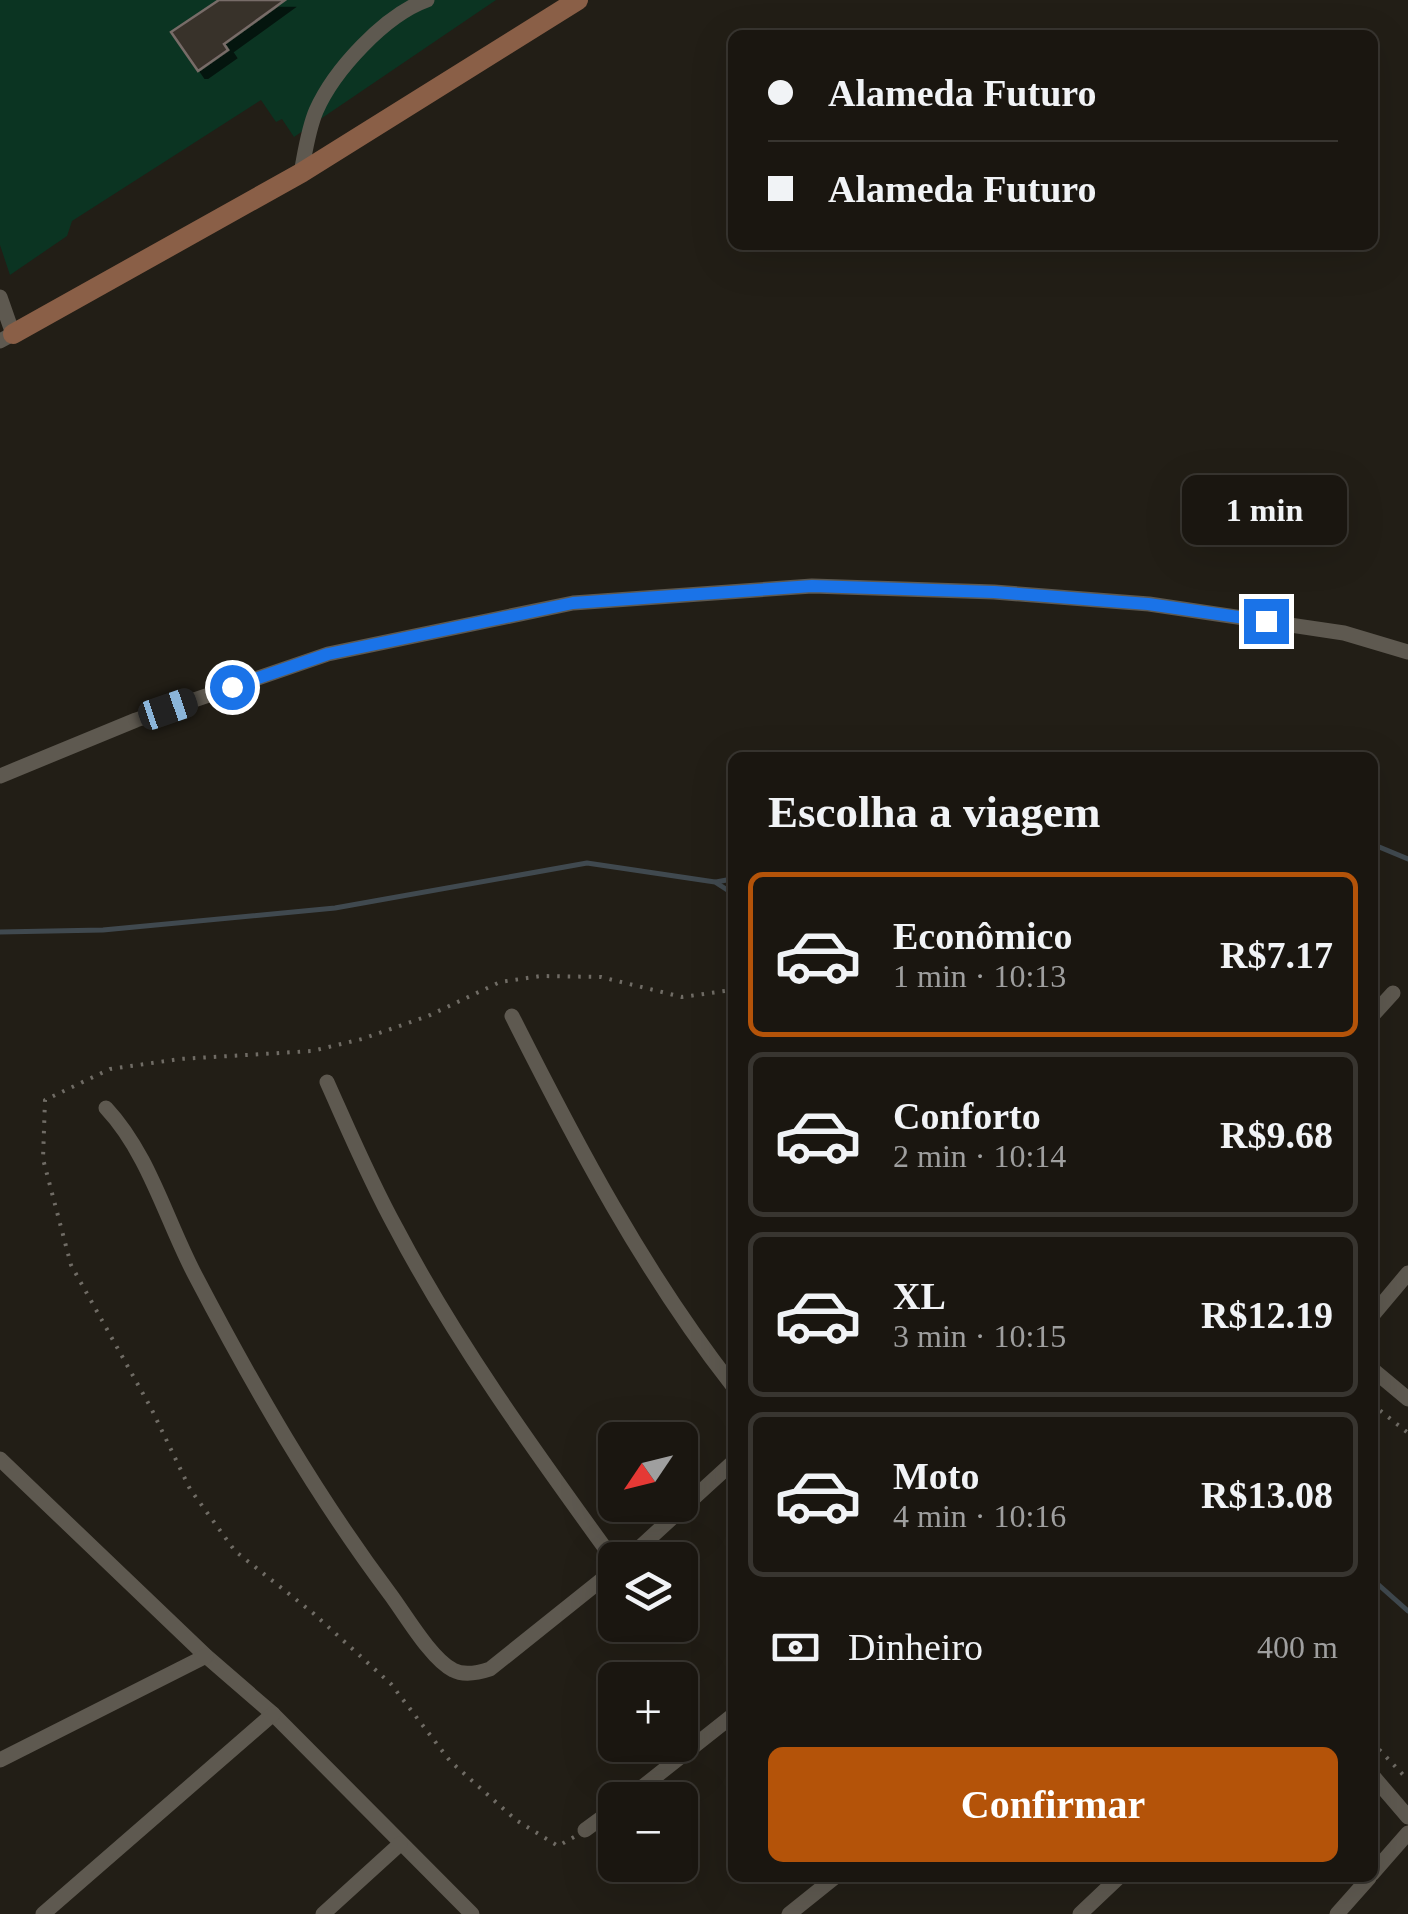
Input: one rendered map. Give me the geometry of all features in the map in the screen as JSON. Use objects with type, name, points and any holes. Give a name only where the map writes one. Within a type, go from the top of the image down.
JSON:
[{"type":"street","points":[[301,173],[315,113],[330,87],[392,18],[426,0]]},
{"type":"street","points":[[0,298],[6,337],[301,173],[578,0]]},
{"type":"street","points":[[0,776],[136,720],[328,654],[573,603],[812,586],[994,592],[1148,604],[1344,632],[1408,652]]},
{"type":"street","points":[[1378,1009],[1393,993]]},
{"type":"street","points":[[512,1016],[605,1196],[728,1380]]},
{"type":"street","points":[[327,1082],[395,1228],[440,1305],[490,1387],[598,1542]]},
{"type":"street","points":[[106,1108],[120,1123],[142,1161],[191,1267],[288,1444],[378,1577],[444,1664],[465,1674],[490,1669],[598,1580]]},
{"type":"street","points":[[1378,1309],[1408,1273]]},
{"type":"street","points":[[1378,1375],[1408,1399]]},
{"type":"street","points":[[0,1460],[206,1656],[274,1714],[472,1914]]},
{"type":"street","points":[[646,1542],[728,1467]]},
{"type":"street","points":[[0,1760],[206,1656]]},
{"type":"street","points":[[43,1914],[274,1714]]},
{"type":"street","points":[[649,1782],[728,1719]]},
{"type":"street","points":[[1378,1782],[1408,1817]]},
{"type":"street","points":[[586,1830],[598,1821]]},
{"type":"street","points":[[1378,1868],[1408,1833]]},
{"type":"street","points":[[323,1914],[400,1844]]},
{"type":"street","points":[[789,1914],[829,1882]]},
{"type":"street","points":[[1080,1914],[1114,1882]]},
{"type":"street","points":[[1338,1914],[1366,1882]]},
{"type":"path","points":[[586,1830],[558,1846],[516,1820],[450,1761],[391,1684],[313,1613],[235,1551],[190,1488],[151,1408],[71,1265],[43,1159],[45,1100],[110,1069],[180,1058],[312,1051],[362,1039],[428,1016],[500,982],[540,976],[601,977],[682,997],[728,991]]},
{"type":"path","points":[[1378,1409],[1408,1434]]},
{"type":"path","points":[[1378,1748],[1408,1780]]},
{"type":"green space","points":[[0,0],[496,0],[294,137],[282,119],[276,122],[261,100],[72,221],[67,236],[10,275],[0,245]]},
{"type":"building","points":[[219,0],[285,0],[224,44],[228,50],[198,71],[171,32]]},
{"type":"waterway","points":[[1378,846],[1408,859]]},
{"type":"waterway","points":[[0,932],[103,930],[335,908],[587,863],[715,882],[728,890]]},
{"type":"waterway","points":[[716,882],[728,880]]},
{"type":"waterway","points":[[1378,1584],[1408,1611]]},
{"type":"route","points":[[232,687],[328,654],[573,603],[812,586],[994,592],[1148,604],[1266,621]]}]
